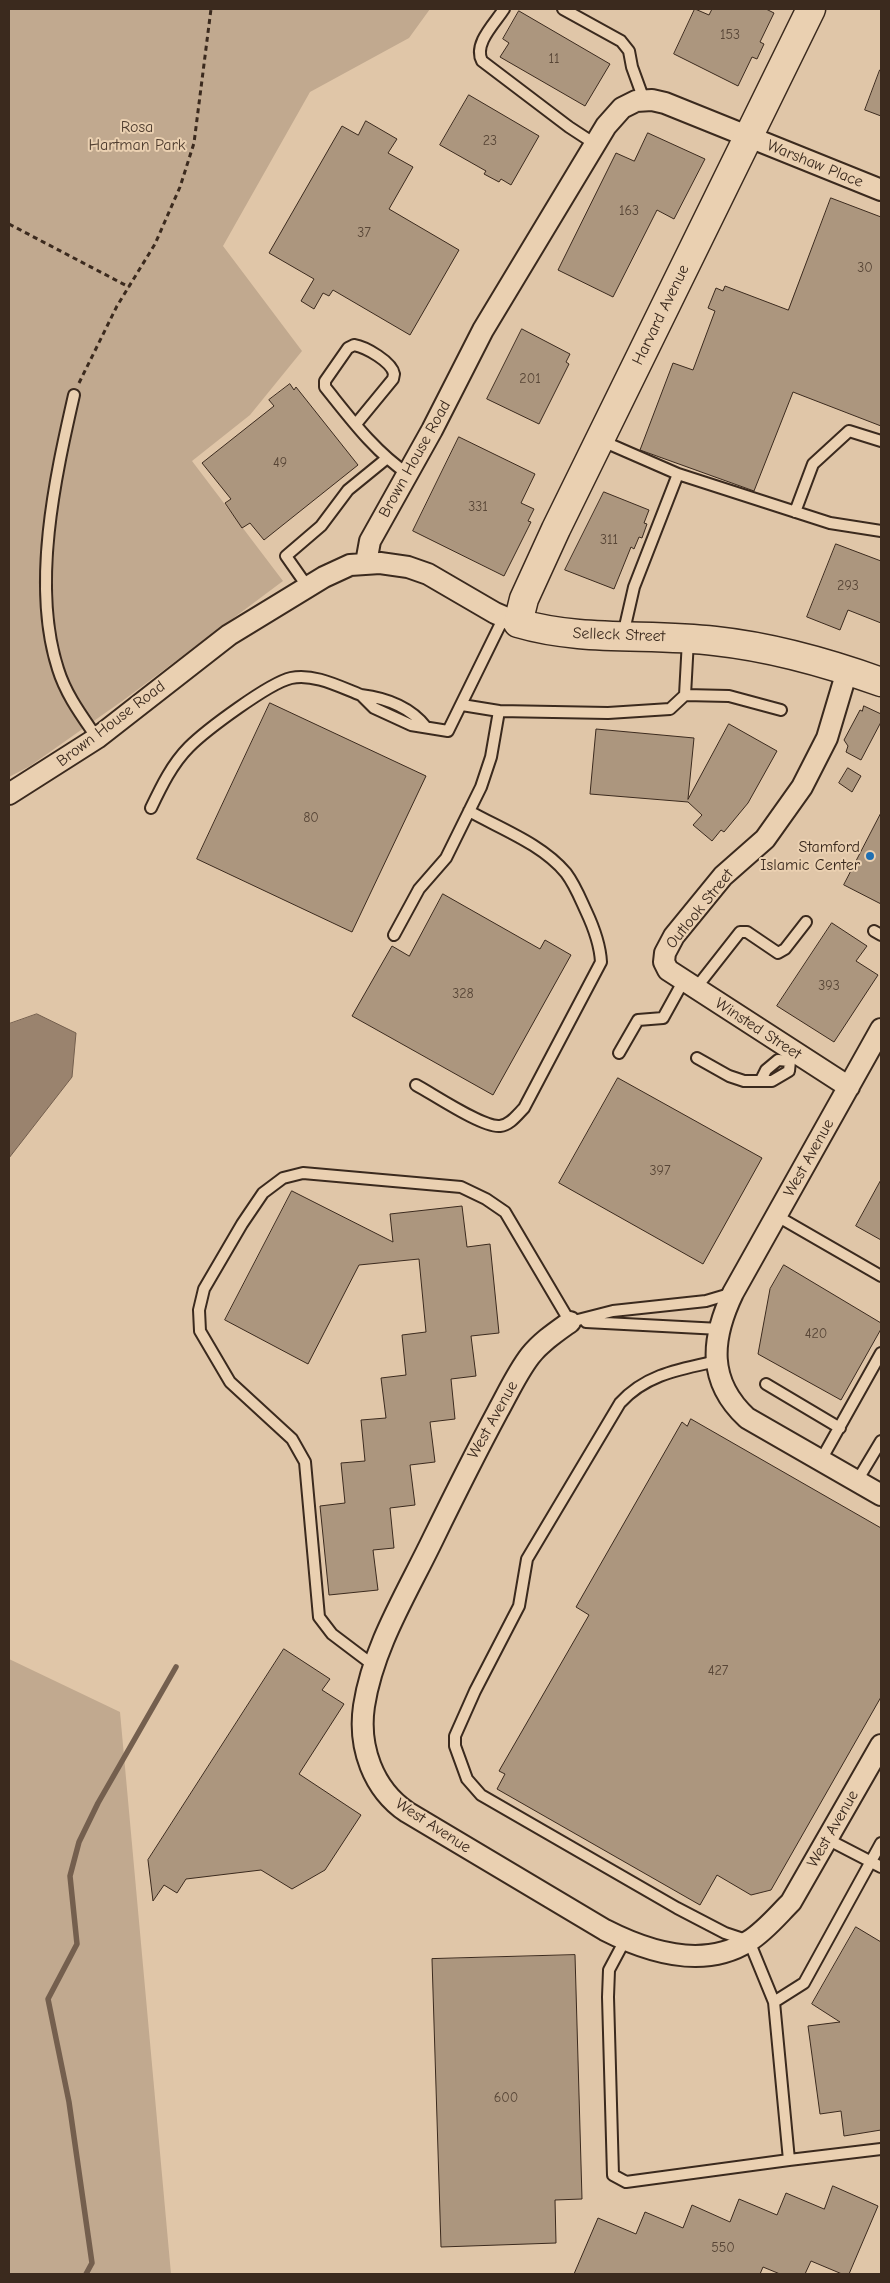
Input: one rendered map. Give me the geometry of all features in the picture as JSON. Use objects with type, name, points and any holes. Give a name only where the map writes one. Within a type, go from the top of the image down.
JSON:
[{"type":"street","name":"Harvard Avenue","points":[[511,620],[528,590],[599,440],[811,9]]},
{"type":"street","name":"Brown House Road","points":[[9,794],[97,738],[210,648],[308,586],[336,571],[366,563],[370,541],[408,474],[493,313],[595,144],[622,108],[644,100]]},
{"type":"street","points":[[644,100],[677,107],[749,137]]},
{"type":"street","name":"Warshaw Place","points":[[749,137],[881,190]]},
{"type":"street","name":"Selleck Street","points":[[366,563],[400,565],[423,572],[511,620],[567,634],[688,638],[756,648],[847,671],[881,682]]},
{"type":"street","name":"Outlook Street","points":[[682,979],[664,962],[665,953],[674,936],[723,876],[765,839],[802,787],[827,738],[847,671]]},
{"type":"street","name":"Winsted Street","points":[[682,979],[792,1057],[848,1088]]},
{"type":"street","name":"West Avenue","points":[[881,1028],[733,1293],[720,1329],[717,1361],[719,1378],[724,1392],[734,1406],[747,1418],[881,1495]]},
{"type":"street","name":"West Avenue","points":[[570,1322],[551,1335],[531,1355],[519,1373],[469,1464],[373,1665],[364,1708],[364,1738],[378,1783],[394,1803],[508,1873],[625,1940],[659,1952],[687,1956],[726,1951],[749,1941],[773,1921],[791,1902],[881,1745]]},
{"type":"lane","points":[[504,9],[482,41],[479,56],[482,61],[569,127],[595,144]]},
{"type":"lane","points":[[563,9],[621,41],[629,51],[632,67],[644,100]]},
{"type":"lane","points":[[356,424],[393,379],[394,374],[389,365],[373,354],[354,345],[348,348],[325,384],[356,424],[386,459],[408,474]]},
{"type":"lane","points":[[74,395],[56,471],[46,578],[48,628],[58,669],[72,703],[97,738]]},
{"type":"lane","points":[[795,512],[813,464],[849,431],[881,441]]},
{"type":"lane","points":[[599,440],[678,474],[795,512],[830,523],[881,531]]},
{"type":"lane","points":[[308,586],[286,556],[321,526],[348,490],[386,459]]},
{"type":"lane","points":[[623,636],[634,587],[678,474]]},
{"type":"lane","points":[[151,808],[164,781],[190,746],[256,695],[292,678],[326,681],[361,695],[379,697],[416,714],[426,727],[448,731],[511,620]]},
{"type":"lane","points":[[462,705],[499,711],[608,713],[670,709],[685,695],[688,638]]},
{"type":"lane","points":[[685,695],[729,696],[781,710]]},
{"type":"lane","points":[[394,934],[420,889],[446,858],[481,787],[490,757],[499,711]]},
{"type":"lane","points":[[416,1084],[484,1124],[500,1126],[511,1122],[524,1108],[601,962],[600,947],[592,923],[578,892],[566,873],[536,848],[469,811]]},
{"type":"lane","points":[[619,1053],[638,1020],[664,1018],[682,979],[740,932],[747,932],[778,953],[785,949],[806,922]]},
{"type":"lane","points":[[698,1058],[729,1076],[744,1081],[772,1081],[789,1071],[792,1057]]},
{"type":"lane","points":[[373,1665],[332,1634],[319,1617],[305,1462],[292,1439],[230,1382],[200,1331],[199,1310],[204,1289],[242,1224],[264,1193],[283,1178],[303,1172],[412,1181],[461,1187],[486,1199],[505,1212],[570,1322]]},
{"type":"lane","points":[[777,1216],[881,1276]]},
{"type":"lane","points":[[570,1322],[613,1311],[706,1301],[733,1293]]},
{"type":"lane","points":[[570,1322],[621,1322],[720,1329]]},
{"type":"lane","points":[[821,1460],[881,1353]]},
{"type":"lane","points":[[717,1361],[661,1374],[631,1390],[620,1402],[527,1559],[519,1606],[475,1691],[455,1736],[455,1746],[467,1779],[481,1795],[677,1908],[725,1933],[749,1941],[774,2002],[789,2160]]},
{"type":"lane","points":[[766,1384],[840,1428]]},
{"type":"lane","points":[[857,1481],[880,1443]]},
{"type":"lane","points":[[827,1839],[871,1860],[881,1867]]},
{"type":"lane","points":[[774,2002],[804,1983],[881,1843]]},
{"type":"lane","points":[[625,1940],[610,1970],[608,1997],[614,2175],[626,2182],[881,2149]]},
{"type":"path","points":[[74,395],[117,306],[154,244],[180,187],[194,142],[211,9]]},
{"type":"path","points":[[9,224],[128,287]]},
{"type":"green space","name":"Rosa Hartman Park","points":[[9,9],[430,9],[409,38],[310,92],[223,246],[302,351],[250,415],[192,461],[283,581],[125,699],[30,766],[9,777]]},
{"type":"green space","points":[[9,1659],[120,1712],[171,2274],[9,2274]]},
{"type":"shaded area","points":[[37,1014],[76,1033],[72,1077],[9,1158],[9,1024]]},
{"type":"building","points":[[695,9],[709,15],[712,9],[766,9],[774,13],[760,42],[764,44],[757,59],[752,57],[738,86],[674,54]]},
{"type":"building","points":[[519,11],[610,64],[585,106],[500,57],[509,43],[503,39]]},
{"type":"building","points":[[881,70],[881,116],[865,110]]},
{"type":"building","points":[[469,95],[539,136],[511,185],[501,179],[499,182],[484,174],[486,171],[440,145]]},
{"type":"building","points":[[366,121],[397,139],[388,153],[413,167],[389,209],[459,250],[410,335],[333,290],[329,296],[323,293],[314,309],[301,301],[314,279],[269,253],[342,126],[358,135]]},
{"type":"building","points":[[648,133],[705,159],[674,219],[657,210],[613,297],[558,270],[616,153],[634,161]]},
{"type":"building","points":[[831,198],[881,217],[881,426],[793,392],[754,491],[640,450],[673,363],[693,370],[715,311],[708,308],[716,288],[723,291],[725,286],[788,310]]},
{"type":"building","points":[[522,329],[570,354],[566,362],[569,364],[539,424],[487,399]]},
{"type":"building","points":[[290,384],[294,390],[296,387],[358,465],[264,540],[250,523],[242,528],[225,503],[231,499],[202,463],[274,406],[269,400]]},
{"type":"building","points":[[459,437],[535,474],[521,503],[534,509],[528,521],[531,522],[504,576],[413,531]]},
{"type":"building","points":[[604,492],[649,510],[644,523],[647,524],[642,538],[639,537],[634,549],[631,547],[614,589],[565,570]]},
{"type":"building","points":[[836,544],[881,561],[881,623],[848,610],[840,630],[807,617]]},
{"type":"building","points":[[270,703],[426,776],[352,932],[197,859]]},
{"type":"building","points":[[864,706],[881,714],[881,722],[861,760],[846,752],[848,746],[844,740]]},
{"type":"building","points":[[729,724],[777,751],[748,803],[724,832],[721,830],[712,841],[693,825],[702,815],[688,802],[590,794],[596,729],[694,738],[688,799]]},
{"type":"building","points":[[848,768],[861,776],[852,792],[839,783]]},
{"type":"building","name":"Stamford Islamic Center","points":[[881,813],[881,904],[844,885]]},
{"type":"building","points":[[443,894],[540,949],[545,940],[571,955],[493,1095],[352,1016],[392,946],[409,956]]},
{"type":"building","points":[[832,923],[867,946],[856,961],[878,975],[834,1042],[777,1006]]},
{"type":"building","points":[[618,1078],[762,1158],[703,1264],[559,1183]]},
{"type":"building","points":[[881,1180],[881,1240],[856,1226]]},
{"type":"building","points":[[292,1191],[393,1242],[390,1214],[462,1206],[467,1247],[490,1244],[499,1333],[471,1336],[476,1376],[451,1379],[455,1419],[430,1422],[435,1462],[410,1465],[415,1505],[390,1508],[394,1548],[373,1550],[378,1590],[329,1595],[320,1506],[345,1503],[341,1463],[365,1461],[361,1420],[386,1418],[381,1378],[406,1375],[402,1335],[426,1332],[419,1259],[359,1265],[308,1364],[225,1320]]},
{"type":"building","points":[[784,1265],[881,1323],[881,1329],[841,1400],[758,1354],[770,1289]]},
{"type":"building","points":[[691,1419],[881,1528],[881,1697],[771,1890],[751,1895],[717,1875],[700,1905],[497,1789],[505,1774],[499,1771],[589,1615],[576,1607],[682,1422],[687,1426]]},
{"type":"building","points":[[284,1649],[330,1679],[322,1690],[344,1704],[299,1774],[361,1815],[325,1870],[292,1889],[261,1870],[186,1879],[177,1893],[164,1885],[153,1901],[148,1860]]},
{"type":"building","points":[[856,1927],[881,1942],[881,2130],[844,2136],[841,2111],[820,2114],[808,2026],[840,2022],[812,2004]]},
{"type":"building","points":[[575,1955],[582,2199],[555,2200],[556,2243],[441,2247],[432,1959]]},
{"type":"building","points":[[833,2186],[878,2206],[849,2274],[842,2274],[811,2261],[805,2274],[780,2274],[763,2267],[760,2274],[574,2274],[598,2218],[636,2234],[645,2212],[683,2228],[692,2205],[730,2222],[739,2199],[777,2215],[786,2193],[824,2209]]},
{"type":"waterway","points":[[86,2274],[92,2263],[69,2102],[48,1999],[77,1944],[70,1876],[79,1842],[98,1803],[176,1667]]},
{"type":"place","name":"Stamford Islamic Center","points":[[870,856]]}]
